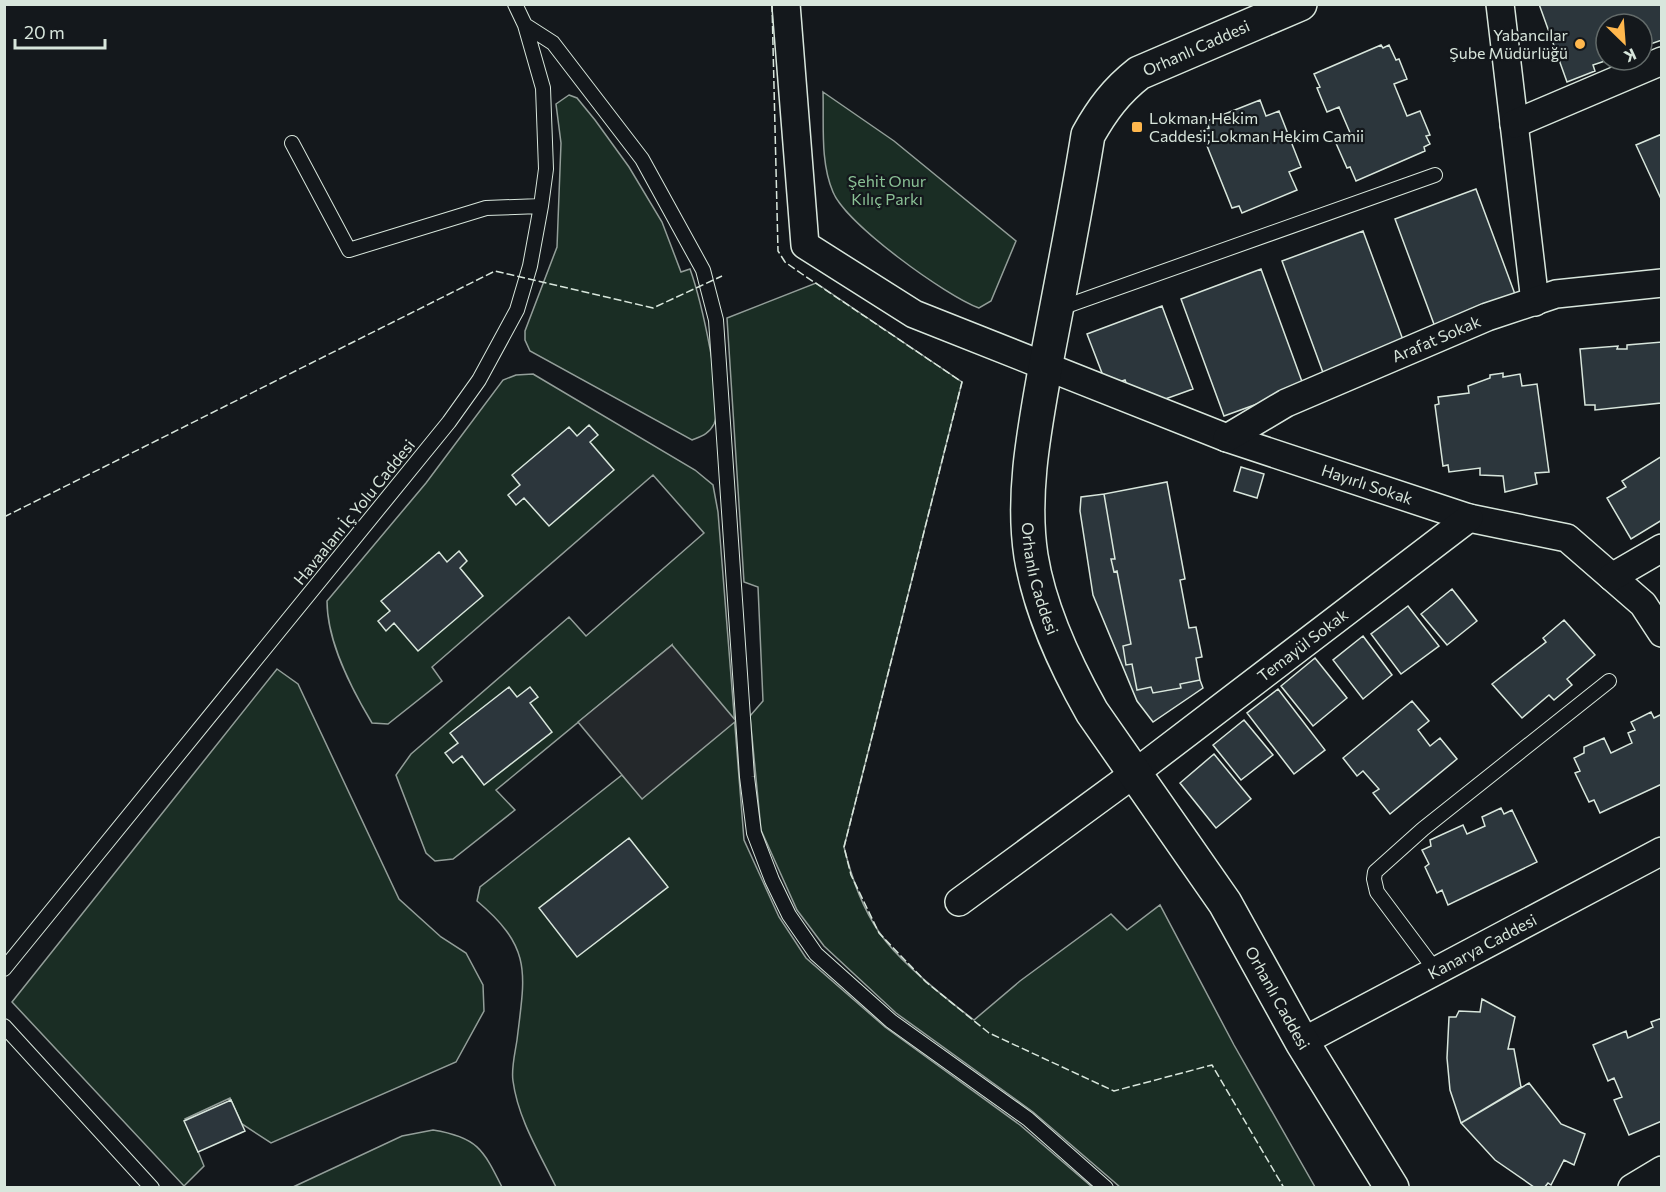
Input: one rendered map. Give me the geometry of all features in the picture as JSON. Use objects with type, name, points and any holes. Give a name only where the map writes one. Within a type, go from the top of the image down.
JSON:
[{"type":"street","name":"Hayırlı Sokak","points":[[786,4],[805,245],[914,314],[1227,438],[1469,518],[1567,538],[1643,604],[1662,633]]},
{"type":"street","name":"Orhanlı Caddesi","points":[[1300,4],[1138,73],[1118,90],[1088,135],[1032,453],[1027,512],[1031,557],[1044,608],[1076,684],[1225,903],[1302,1042],[1392,1188]]},
{"type":"street","points":[[1500,4],[1535,302]]},
{"type":"street","points":[[1514,124],[1662,61]]},
{"type":"street","name":"Arafat Sokak","points":[[1227,438],[1286,403],[1487,317],[1557,294],[1662,283]]},
{"type":"street","name":"Temayül Sokak","points":[[959,902],[1135,773],[1469,518]]},
{"type":"street","points":[[1612,577],[1662,548]]},
{"type":"street","name":"Kanarya Caddesi","points":[[1302,1042],[1662,851]]},
{"type":"street","points":[[1632,1188],[1662,1170]]},
{"type":"lane","name":"Havaalanı İç Yolu Caddesi","points":[[4,969],[449,422],[479,380],[517,310],[530,266],[546,170],[543,88],[525,25],[515,4]]},
{"type":"lane","points":[[525,25],[553,43],[642,159],[703,270],[716,320],[747,777],[754,833],[789,915],[816,954],[891,1021],[1028,1119],[1106,1188]]},
{"type":"lane","points":[[292,143],[349,250],[486,208],[541,206]]},
{"type":"lane","points":[[1056,310],[1435,175]]},
{"type":"lane","points":[[1436,971],[1377,892],[1374,879],[1376,872],[1423,829],[1609,681]]},
{"type":"lane","points":[[4,1026],[152,1188]]},
{"type":"green space","name":"Şehit Onur Kılıç Parkı","points":[[823,92],[894,141],[1016,241],[991,301],[979,308],[944,289],[898,258],[842,206],[833,192],[826,168]]},
{"type":"green space","points":[[569,95],[577,98],[629,167],[662,222],[681,272],[690,269],[710,348],[717,412],[710,430],[692,440],[530,351],[525,340],[525,331],[557,247],[561,143],[556,104]]},
{"type":"green space","points":[[816,283],[962,382],[844,847],[867,912],[879,932],[898,955],[936,990],[974,1020],[1020,981],[1111,914],[1127,930],[1160,905],[1234,1045],[1315,1187],[1120,1187],[1033,1112],[896,1013],[824,946],[797,910],[761,830],[750,716],[763,701],[758,587],[744,582],[727,318]]},
{"type":"green space","points":[[533,374],[695,470],[713,485],[718,512],[744,840],[779,917],[806,958],[885,1027],[1020,1125],[1092,1187],[556,1187],[525,1123],[513,1081],[522,997],[521,963],[508,933],[477,901],[480,887],[622,775],[642,798],[672,645],[496,790],[515,810],[453,859],[435,861],[426,853],[396,775],[411,754],[569,617],[586,636],[704,533],[653,475],[432,667],[442,681],[388,724],[372,723],[356,695],[331,632],[327,601],[426,483],[503,380],[516,375]]},
{"type":"green space","points":[[277,669],[298,684],[399,899],[441,937],[466,953],[483,985],[484,1011],[456,1062],[271,1143],[242,1124],[230,1098],[185,1119],[204,1166],[184,1186],[12,1002]]},
{"type":"green space","points":[[433,1130],[460,1137],[477,1147],[502,1187],[293,1187],[402,1136]]},
{"type":"shaded area","points":[[672,645],[736,721],[642,799],[578,722]]},
{"type":"building","name":"Yabancılar Şube Müdürlüğü","points":[[1539,4],[1662,4],[1662,40],[1654,43],[1654,12],[1594,12],[1594,71],[1567,82]]},
{"type":"building","points":[[1381,45],[1383,48],[1389,45],[1396,60],[1399,59],[1407,79],[1394,84],[1407,116],[1420,111],[1430,135],[1426,136],[1430,144],[1424,147],[1425,151],[1356,181],[1350,167],[1347,168],[1335,141],[1351,135],[1339,107],[1327,112],[1314,74]]},
{"type":"building","points":[[1260,100],[1266,116],[1279,111],[1301,167],[1289,172],[1297,190],[1242,213],[1239,206],[1232,208],[1201,131],[1209,128],[1207,121]]},
{"type":"building","points":[[1662,134],[1662,201],[1636,145]]},
{"type":"building","points":[[1476,189],[1519,305],[1438,335],[1395,219]]},
{"type":"building","points":[[1363,231],[1406,348],[1325,378],[1282,261]]},
{"type":"building","points":[[1261,269],[1304,387],[1224,416],[1181,299]]},
{"type":"building","points":[[1162,306],[1193,389],[1146,406],[1131,395],[1125,380],[1107,386],[1087,334]]},
{"type":"building","points":[[1662,342],[1661,403],[1595,410],[1595,405],[1585,405],[1580,349],[1618,346],[1617,349],[1627,349],[1627,345]]},
{"type":"building","points":[[1503,373],[1503,377],[1520,374],[1522,386],[1537,384],[1549,472],[1535,473],[1537,484],[1505,492],[1503,476],[1480,475],[1480,468],[1449,472],[1448,465],[1443,466],[1435,405],[1439,404],[1438,397],[1469,393],[1468,386],[1490,378],[1490,375]]},
{"type":"building","points":[[589,425],[598,435],[590,442],[614,470],[549,526],[524,498],[516,505],[508,495],[520,485],[512,475],[569,427],[577,436]]},
{"type":"building","points":[[1662,456],[1662,520],[1631,539],[1607,498],[1626,487],[1622,481]]},
{"type":"building","points":[[1241,467],[1264,474],[1257,498],[1234,491]]},
{"type":"building","points":[[1167,482],[1185,579],[1180,580],[1189,628],[1196,627],[1202,657],[1196,658],[1200,680],[1180,684],[1181,688],[1153,693],[1151,687],[1137,690],[1132,664],[1126,665],[1123,646],[1131,644],[1117,571],[1114,572],[1111,559],[1115,559],[1104,494]]},
{"type":"building","points":[[1104,494],[1115,559],[1111,559],[1114,572],[1117,571],[1131,644],[1123,646],[1126,665],[1132,664],[1137,690],[1151,687],[1153,693],[1181,688],[1180,684],[1200,680],[1203,688],[1153,722],[1137,701],[1093,595],[1080,511],[1081,497]]},
{"type":"building","points":[[459,551],[467,561],[460,568],[483,596],[418,651],[394,623],[386,631],[378,621],[390,611],[381,601],[439,552],[447,562]]},
{"type":"building","points":[[1452,589],[1477,621],[1447,645],[1421,614]]},
{"type":"building","points":[[1408,606],[1439,646],[1401,674],[1371,634]]},
{"type":"building","points":[[1564,620],[1595,655],[1567,679],[1572,685],[1554,700],[1549,695],[1522,718],[1492,684],[1546,642],[1543,638]]},
{"type":"building","points":[[1363,636],[1392,675],[1363,699],[1333,660]]},
{"type":"building","points":[[1315,658],[1347,698],[1313,726],[1281,686]]},
{"type":"building","points":[[509,687],[517,697],[530,687],[538,697],[530,703],[552,732],[484,785],[462,756],[453,763],[445,753],[458,743],[450,733]]},
{"type":"building","points":[[1278,689],[1325,750],[1294,774],[1247,713]]},
{"type":"building","points":[[1412,701],[1429,721],[1418,730],[1430,746],[1440,738],[1457,759],[1390,814],[1373,793],[1379,789],[1363,771],[1357,776],[1343,758]]},
{"type":"building","points":[[1651,712],[1654,718],[1662,714],[1662,784],[1600,813],[1594,800],[1589,802],[1575,773],[1580,771],[1574,758],[1584,753],[1584,747],[1604,738],[1611,753],[1632,743],[1628,733],[1635,730],[1631,722]]},
{"type":"building","points":[[1244,720],[1273,755],[1241,780],[1213,745]]},
{"type":"building","points":[[1214,754],[1251,799],[1216,828],[1180,783]]},
{"type":"building","points":[[1501,808],[1504,814],[1512,810],[1537,862],[1448,905],[1442,890],[1437,893],[1425,867],[1429,864],[1422,850],[1431,846],[1430,840],[1463,825],[1467,834],[1485,826],[1482,817]]},
{"type":"building","points":[[629,838],[668,887],[577,957],[539,908]]},
{"type":"building","points":[[1482,999],[1515,1017],[1508,1049],[1514,1049],[1521,1087],[1461,1123],[1450,1090],[1447,1058],[1449,1017],[1456,1017],[1459,1011],[1480,1012]]},
{"type":"building","points":[[1662,1018],[1662,1121],[1629,1135],[1614,1100],[1622,1097],[1614,1078],[1608,1081],[1593,1045],[1626,1031],[1628,1038],[1653,1027],[1651,1022]]},
{"type":"building","points":[[1529,1083],[1561,1124],[1585,1134],[1574,1165],[1564,1160],[1551,1185],[1548,1183],[1544,1188],[1534,1187],[1495,1160],[1461,1123]]},
{"type":"building","points":[[231,1100],[245,1131],[198,1152],[184,1121]]},
{"type":"fence","points":[[772,4],[778,251],[785,262],[962,382],[844,847],[851,875],[879,933],[926,982],[989,1033],[1114,1091],[1212,1065],[1284,1188]]},
{"type":"fence","points":[[4,517],[495,271],[653,308],[722,276]]},
{"type":"place","name":"Yabancılar Şube Müdürlüğü","points":[[1580,44]]},
{"type":"place","name":"Lokman Hekim Caddesi;Lokman Hekim Camii","points":[[1137,127]]}]
